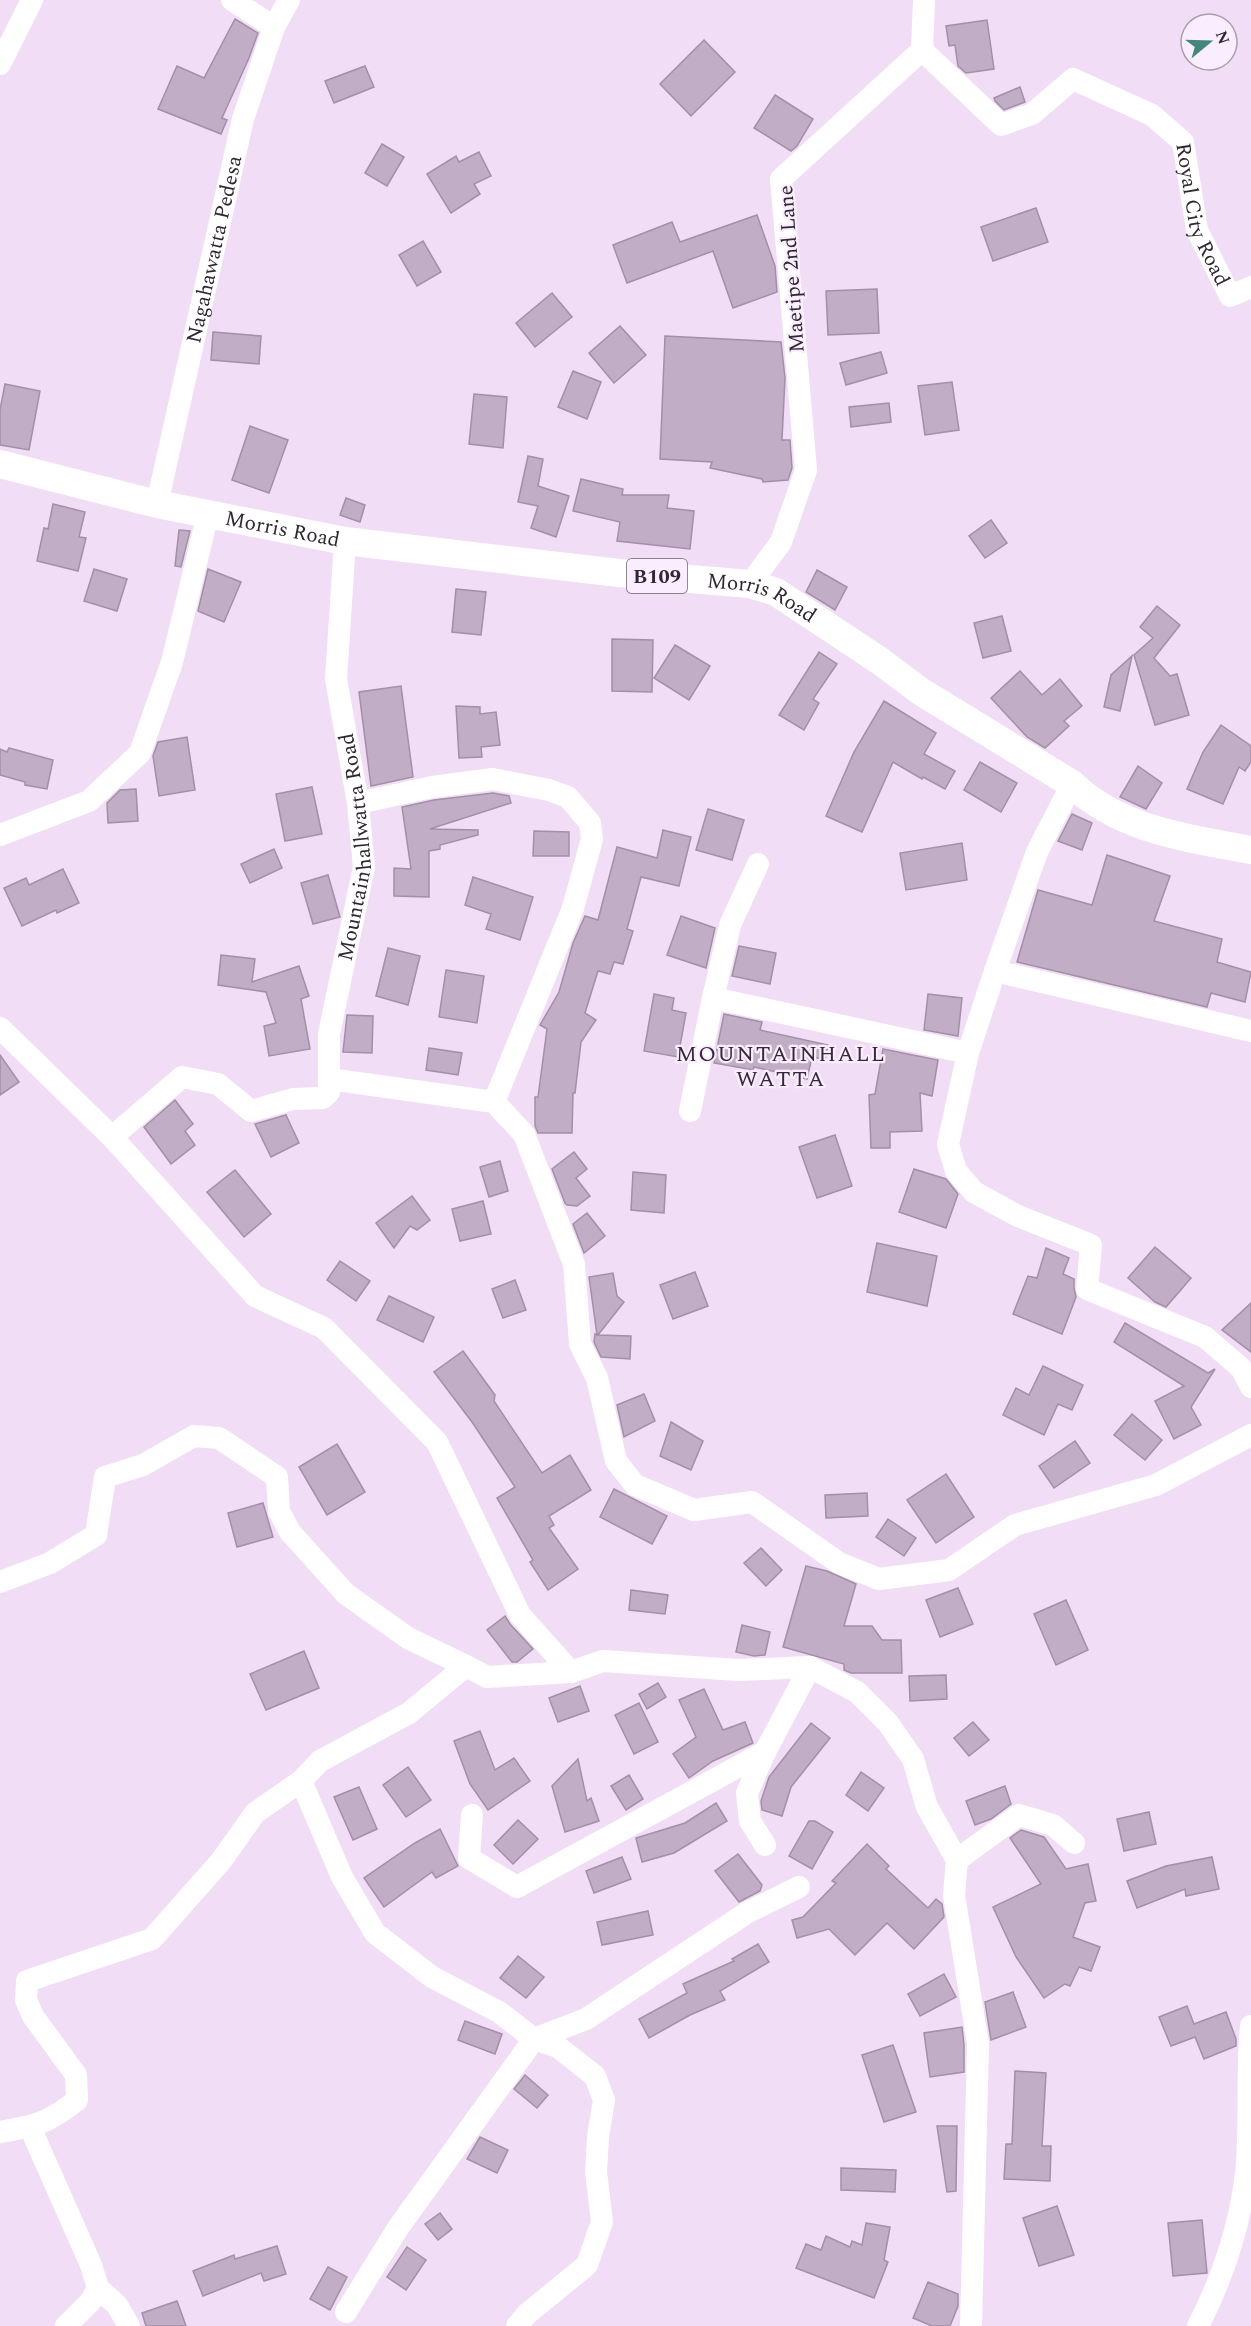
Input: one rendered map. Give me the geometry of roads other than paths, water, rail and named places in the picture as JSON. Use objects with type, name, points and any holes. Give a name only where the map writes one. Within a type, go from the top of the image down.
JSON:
[{"type":"main road","name":"Morris Road","points":[[0,464],[157,504],[345,541],[619,573],[750,584],[776,592],[880,661],[920,691],[1072,784],[1085,796],[1127,821],[1180,837],[1251,850]]},
{"type":"street","points":[[0,64],[32,0]]},
{"type":"street","points":[[232,0],[274,27]]},
{"type":"street","name":"Nagahawatta Pedesa","points":[[157,504],[243,119],[274,27],[289,0]]},
{"type":"street","points":[[922,50],[924,0]]},
{"type":"street","name":"Royal City Road","points":[[922,50],[1001,125],[1032,114],[1073,79],[1152,115],[1183,142],[1197,230],[1230,296],[1251,287]]},
{"type":"street","name":"Maetipe 2nd Lane","points":[[750,584],[781,542],[806,470],[781,179],[922,50]]},
{"type":"street","points":[[0,835],[89,801],[140,753],[172,662],[208,514]]},
{"type":"street","name":"Mountainhallwatta Road","points":[[329,1079],[329,1034],[364,867],[358,803],[336,679],[345,541]]},
{"type":"street","points":[[358,803],[432,788],[493,779],[549,789],[568,797],[590,823],[592,839],[573,908],[494,1102]]},
{"type":"street","points":[[1072,784],[1037,852],[968,1053],[948,1144],[956,1171],[974,1192],[1018,1216],[1091,1245],[1088,1289],[1205,1337],[1241,1368],[1251,1387]]},
{"type":"street","points":[[690,1111],[730,925],[758,864]]},
{"type":"street","points":[[995,971],[1251,1031]]},
{"type":"street","points":[[713,998],[968,1053]]},
{"type":"street","points":[[0,1028],[112,1137],[255,1296],[324,1328],[437,1442],[520,1616],[571,1672]]},
{"type":"street","points":[[112,1137],[182,1077],[218,1084],[251,1111],[293,1099],[323,1098],[329,1092],[329,1079],[494,1102],[524,1134],[574,1264],[580,1344],[597,1378],[616,1461],[635,1485],[694,1510],[752,1502],[839,1563],[879,1579],[949,1569],[1015,1525],[1156,1485],[1251,1435]]},
{"type":"street","points":[[0,1582],[50,1563],[96,1535],[105,1477],[143,1465],[194,1437],[219,1438],[277,1477],[279,1511],[290,1532],[346,1594],[408,1638],[487,1677],[571,1672],[603,1661],[738,1670],[810,1666],[857,1692],[888,1723],[913,1759],[927,1807],[957,1860],[954,1895],[978,2044],[971,2326]]},
{"type":"street","points":[[0,2132],[30,2127],[57,2117],[77,2100],[76,2076],[33,2016],[26,2000],[27,1981],[152,1939],[221,1861],[255,1813],[301,1781],[320,1761],[409,1713],[466,1666]]},
{"type":"street","points":[[765,1845],[750,1821],[747,1793],[765,1752],[810,1666]]},
{"type":"street","points":[[472,1815],[470,1858],[517,1887],[765,1752]]},
{"type":"street","points":[[301,1781],[342,1877],[375,1933],[432,1977],[499,2012],[534,2039],[558,2047],[595,2076],[604,2100],[598,2137],[596,2172],[602,2222],[587,2265],[527,2314],[517,2326]]},
{"type":"street","points":[[957,1860],[1018,1815],[1053,1824],[1074,1842]]},
{"type":"street","points":[[346,2312],[398,2228],[534,2039],[586,2019],[748,1912],[799,1887]]},
{"type":"street","points":[[1198,2326],[1210,2303],[1231,2246],[1246,2173],[1251,2026]]},
{"type":"street","points":[[30,2127],[91,2265],[98,2289],[117,2305],[129,2326]]},
{"type":"street","points":[[66,2326],[98,2289]]},
{"type":"district","name":"MOUNTAINHALL WATTA","points":[[781,1066]]}]
